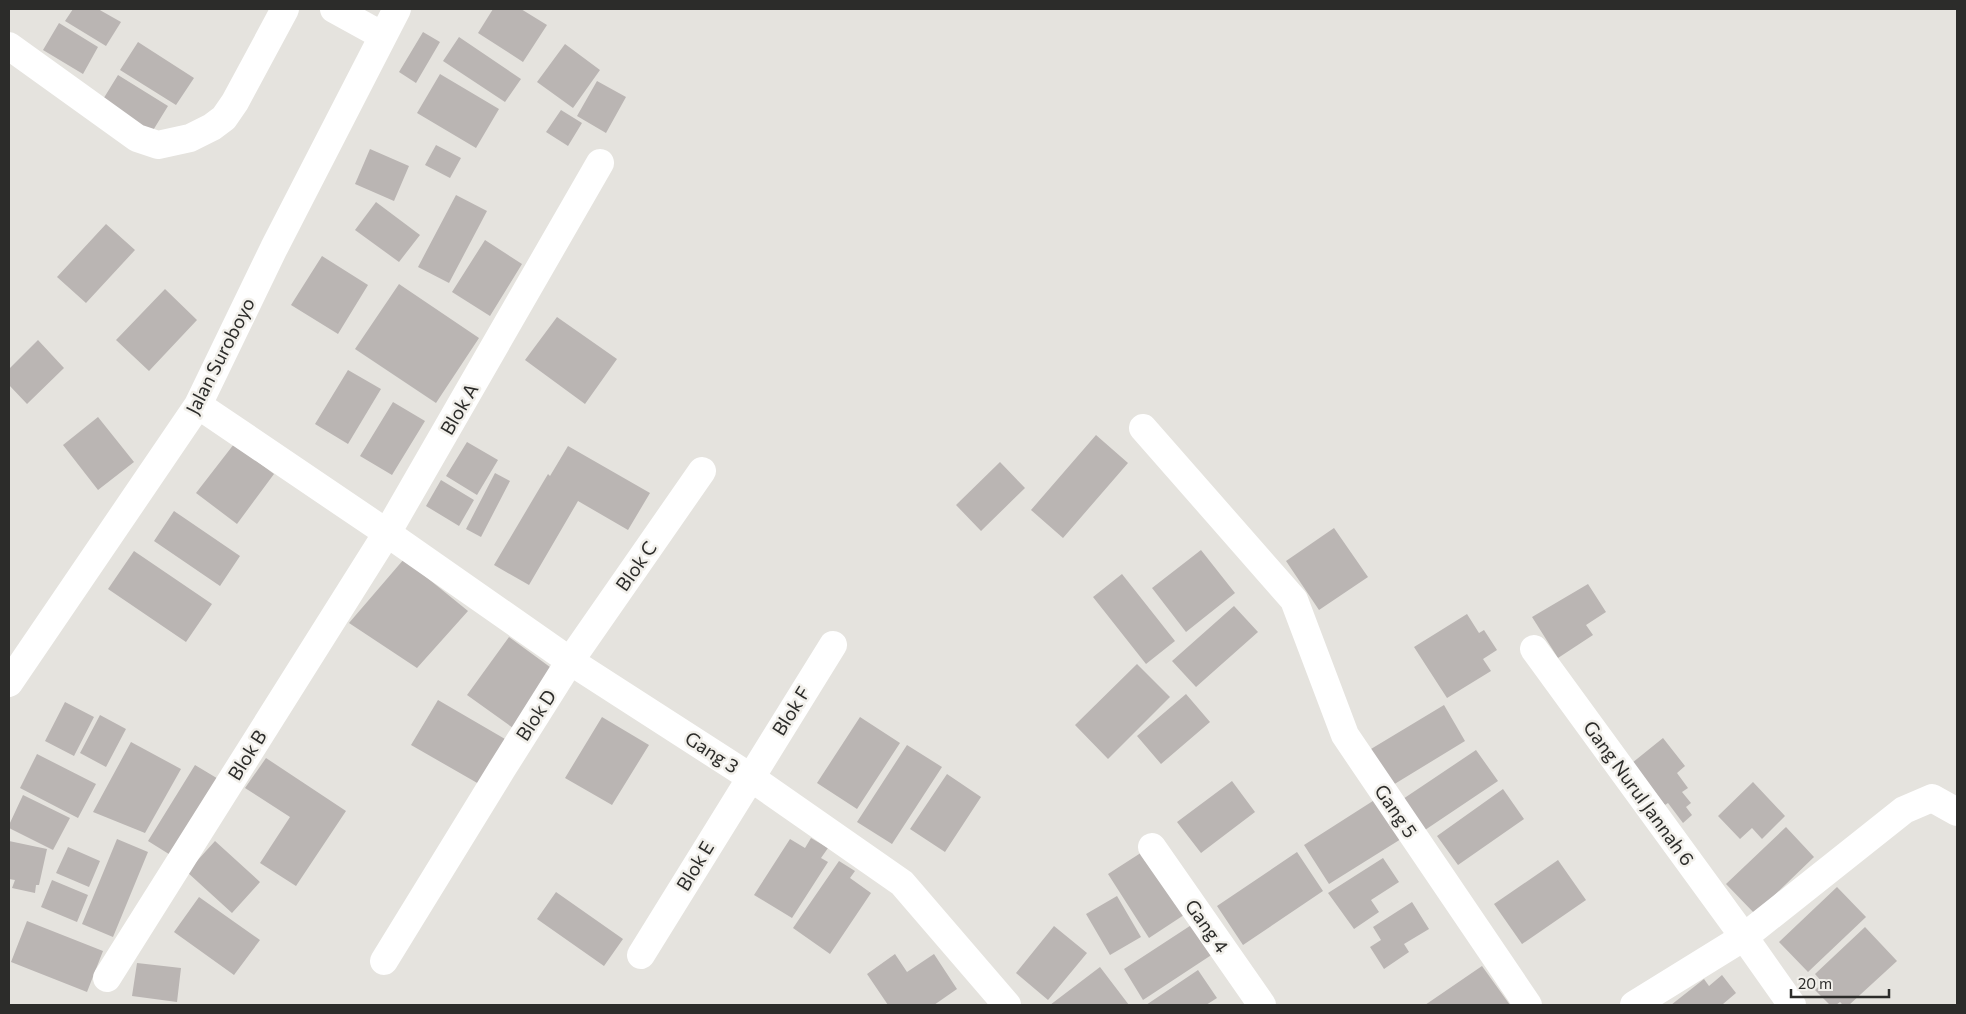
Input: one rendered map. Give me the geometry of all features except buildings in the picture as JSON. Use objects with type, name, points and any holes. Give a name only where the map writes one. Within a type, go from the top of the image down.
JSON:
[{"type":"street","points":[[9,46],[137,138],[158,145],[190,138],[212,127],[224,118],[235,102],[285,9]]},
{"type":"street","points":[[334,9],[383,36]]},
{"type":"street","name":"Jalan Suroboyo","points":[[9,683],[198,405],[274,248],[397,9]]},
{"type":"street","name":"Blok A","points":[[387,533],[600,163]]},
{"type":"street","name":"Gang 3","points":[[198,405],[387,533],[570,661],[750,777],[902,883],[1007,1005]]},
{"type":"street","name":"Gang 5","points":[[1143,428],[1294,600],[1345,735],[1528,1005]]},
{"type":"street","name":"Blok C","points":[[570,661],[702,470]]},
{"type":"street","name":"Blok B","points":[[107,978],[387,533]]},
{"type":"street","name":"Blok F","points":[[750,777],[833,645]]},
{"type":"street","name":"Gang Nurul Jannah 6","points":[[1534,649],[1792,1005]]},
{"type":"street","name":"Blok D","points":[[384,961],[570,661]]},
{"type":"street","name":"Blok E","points":[[641,955],[750,777]]},
{"type":"street","points":[[1634,1005],[1744,937],[1904,810],[1932,798],[1957,812]]},
{"type":"street","name":"Gang 4","points":[[1152,847],[1262,1005]]}]
